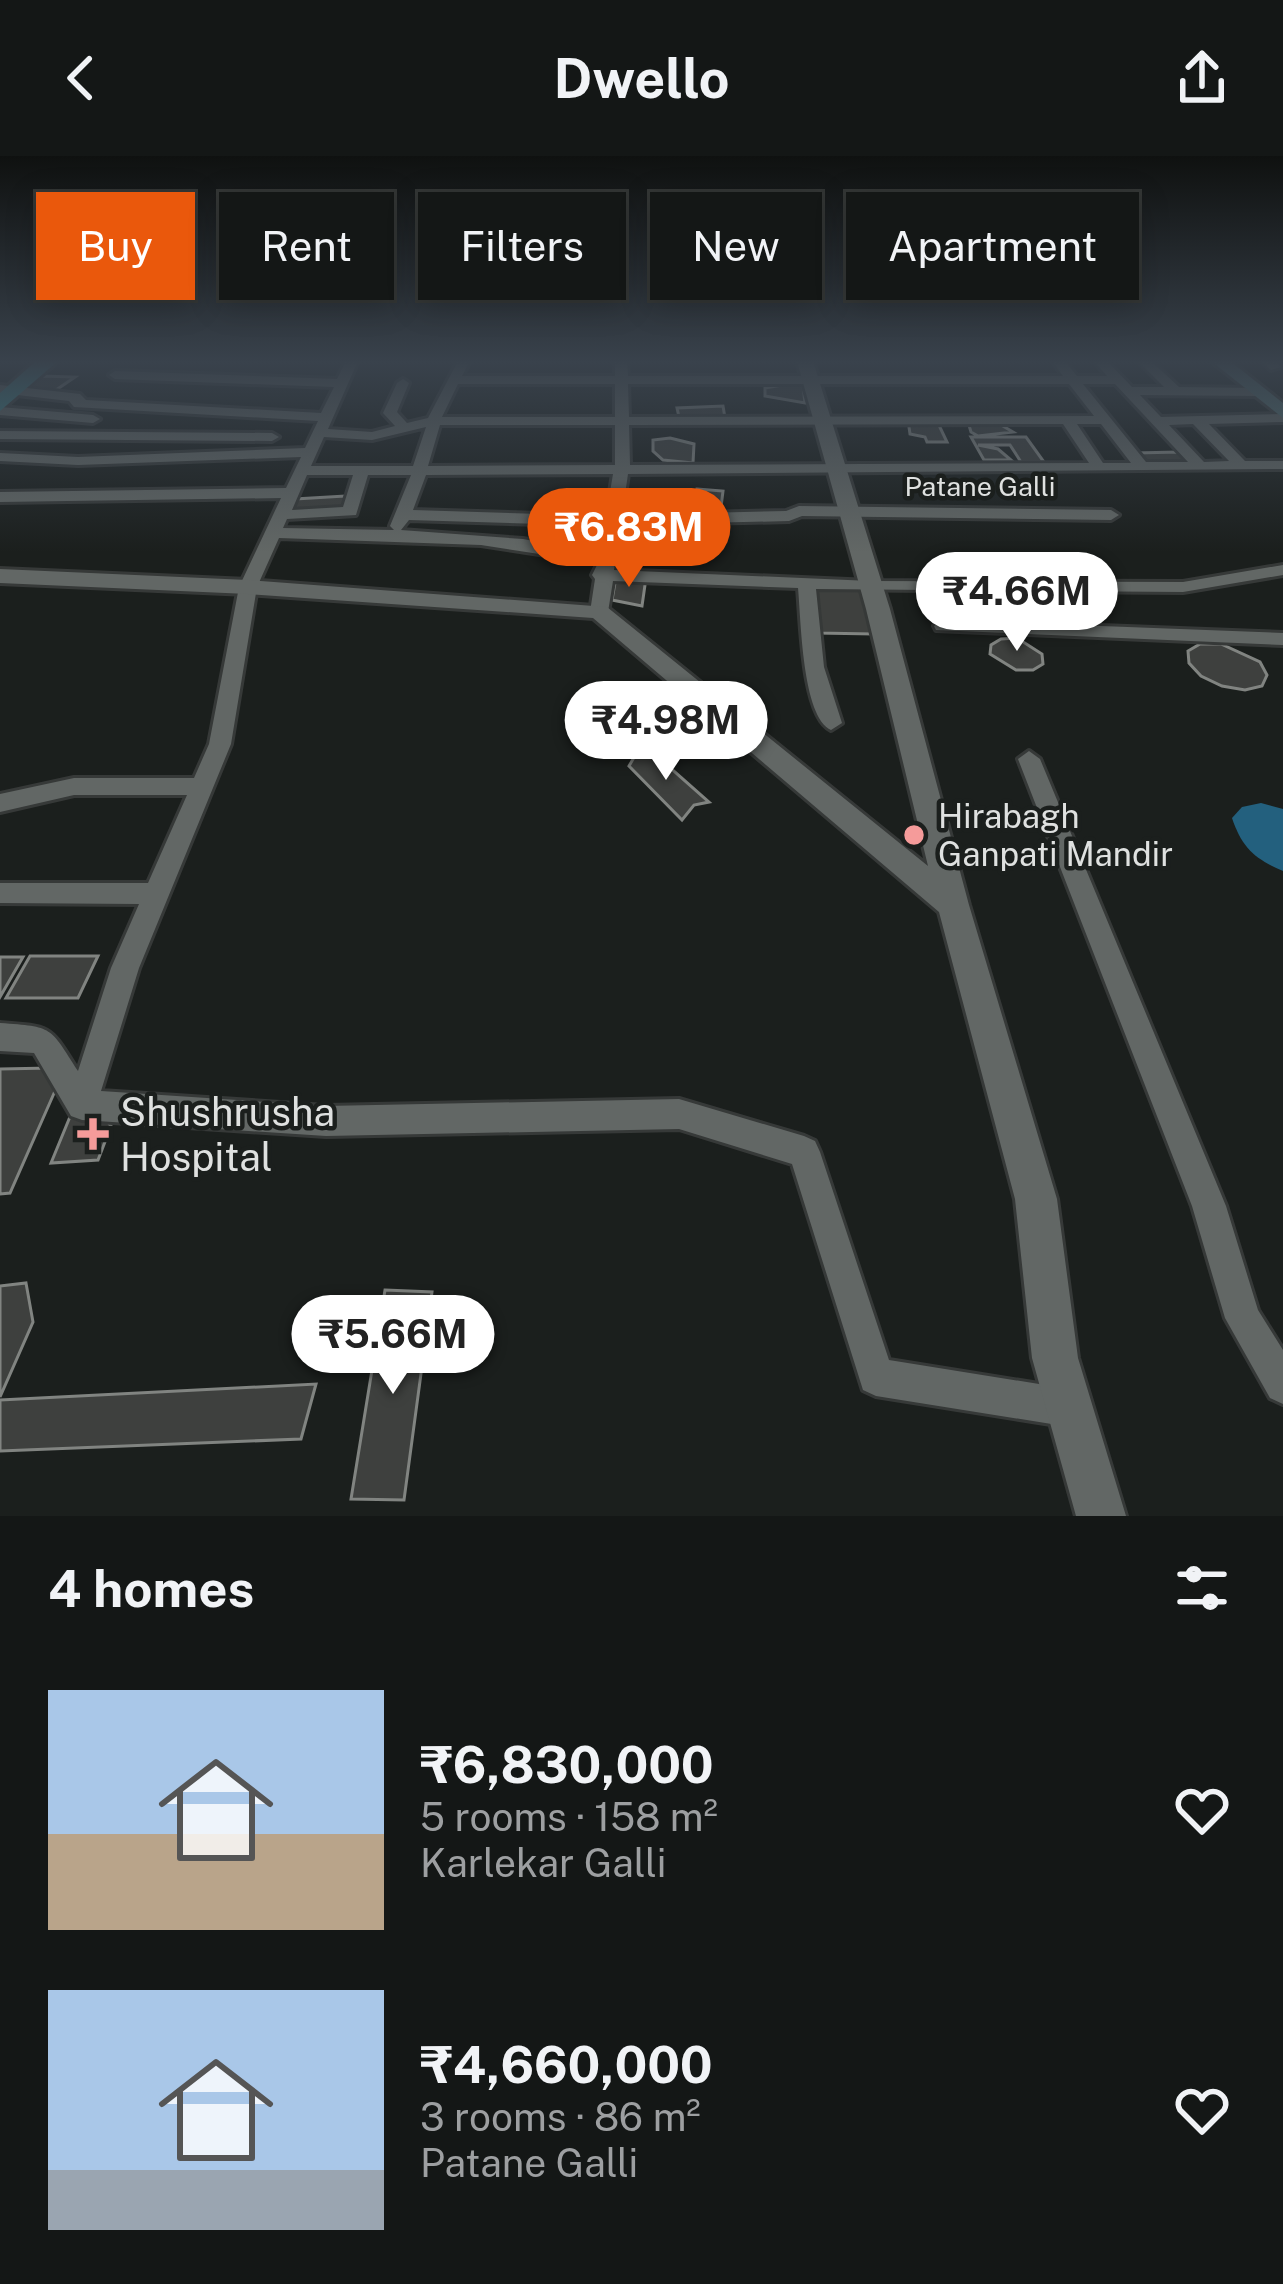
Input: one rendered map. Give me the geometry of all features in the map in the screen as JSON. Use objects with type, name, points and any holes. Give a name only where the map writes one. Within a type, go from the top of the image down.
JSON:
[{"type":"street","points":[[0,454],[40,424]]},
{"type":"street","points":[[203,424],[227,426]]},
{"type":"street","points":[[82,1105],[125,968],[220,743],[248,587],[322,424]]},
{"type":"street","points":[[324,424],[372,436],[419,424]]},
{"type":"street","points":[[401,424],[404,428]]},
{"type":"street","points":[[394,534],[432,424]]},
{"type":"street","points":[[599,612],[621,467],[622,424]]},
{"type":"street","points":[[824,424],[872,586],[953,905],[1036,1198],[1055,1358],[1101,1516]]},
{"type":"street","points":[[1070,424],[1100,467]]},
{"type":"street","points":[[1109,424],[1142,467]]},
{"type":"street","points":[[1159,424],[1199,464]]},
{"type":"street","points":[[1201,424],[1241,465]]},
{"type":"street","points":[[0,435],[272,437]]},
{"type":"street","points":[[0,454],[78,461],[309,452]]},
{"type":"street","points":[[300,471],[1283,465]]},
{"type":"street","points":[[279,515],[350,512],[362,469]]},
{"type":"street","points":[[0,497],[290,493]]},
{"type":"street","name":"Patane Galli","points":[[403,515],[612,521],[850,513],[1111,515]]},
{"type":"street","points":[[270,533],[394,534],[533,543],[604,567],[807,584],[1183,587],[1283,570]]},
{"type":"street","points":[[0,576],[248,587],[599,612],[953,905]]},
{"type":"street","points":[[807,584],[814,667],[831,723]]},
{"type":"street","points":[[944,626],[1283,639]]},
{"type":"street","points":[[1029,759],[1209,1206],[1243,1318],[1283,1385]]},
{"type":"street","points":[[0,803],[23,794],[116,784],[201,788]]},
{"type":"street","points":[[0,893],[156,894]]},
{"type":"street","points":[[0,1037],[42,1040],[82,1105]]},
{"type":"street","points":[[82,1105],[326,1121],[679,1114],[762,1139],[804,1152],[876,1377],[1070,1408]]},
{"type":"water","points":[[1261,803],[1283,809],[1283,871],[1251,851],[1232,818],[1242,807]]},
{"type":"building","points":[[909,424],[939,424],[947,442],[927,442],[925,437],[910,434]]},
{"type":"building","points":[[969,424],[1000,424],[1013,432],[978,436]]},
{"type":"building","points":[[971,437],[1026,437],[1044,462],[1021,462],[1010,445],[978,445],[998,449],[1011,460],[984,460]]},
{"type":"building","points":[[670,438],[694,444],[693,463],[663,460],[653,451],[653,440]]},
{"type":"building","points":[[1179,452],[1191,465],[1149,465],[1136,453]]},
{"type":"building","points":[[697,489],[723,491],[720,515],[695,514]]},
{"type":"building","points":[[345,496],[351,507],[289,509],[295,499]]},
{"type":"building","points":[[616,577],[646,578],[642,606],[612,600]]},
{"type":"building","points":[[810,588],[863,589],[873,634],[817,633]]},
{"type":"building","points":[[1017,638],[1042,654],[1043,664],[1033,670],[1016,670],[990,654],[991,645],[1001,639]]},
{"type":"building","points":[[1200,644],[1221,644],[1260,662],[1267,675],[1262,686],[1245,690],[1201,676],[1189,663],[1188,651]]},
{"type":"building","points":[[650,750],[709,802],[694,805],[682,820],[629,766],[636,754]]},
{"type":"building","points":[[30,956],[98,956],[78,998],[6,998]]},
{"type":"building","points":[[0,957],[23,957],[0,997]]},
{"type":"building","points":[[50,1068],[59,1082],[10,1193],[0,1194],[0,1069]]},
{"type":"building","points":[[74,1107],[103,1116],[111,1126],[98,1160],[51,1163]]},
{"type":"building","points":[[26,1283],[33,1322],[0,1397],[0,1286]]},
{"type":"building","points":[[385,1290],[432,1292],[404,1500],[351,1499]]},
{"type":"building","points":[[316,1384],[301,1439],[0,1451],[0,1400]]},
{"type":"place","name":"Hirabagh Ganpati Mandir","points":[[914,835]]},
{"type":"place","name":"Shushrusha Hospital","points":[[93,1134]]}]
